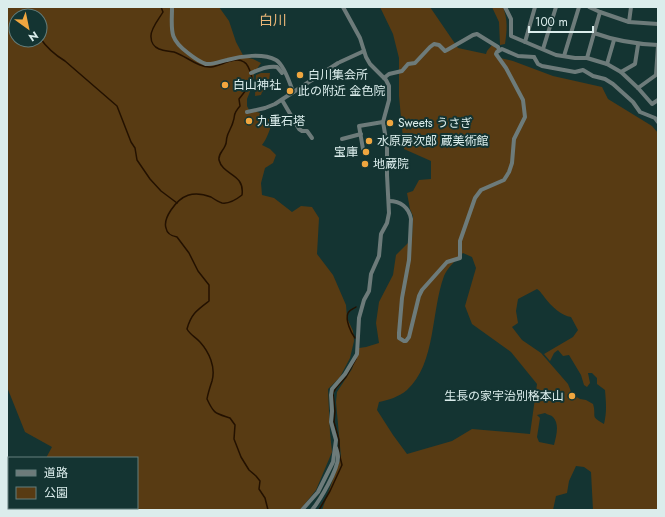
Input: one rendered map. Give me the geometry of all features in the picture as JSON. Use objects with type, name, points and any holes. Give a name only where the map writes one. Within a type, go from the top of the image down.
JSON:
[{"type":"street","points":[[172,7],[173,38],[180,47],[192,57],[205,64],[213,64],[246,56],[266,56],[277,60],[281,65],[293,92]]},
{"type":"street","points":[[312,510],[321,499],[338,458],[336,440],[331,422],[332,389],[345,374],[357,354],[359,318],[364,300],[369,291],[371,274],[378,256],[381,234],[387,223],[389,213],[387,145],[383,122],[390,94],[389,86],[384,78],[370,64],[360,38],[343,7]]},
{"type":"street","points":[[505,7],[510,19],[511,36],[556,55],[587,58],[607,64],[621,72],[652,104],[658,101]]},
{"type":"street","points":[[525,42],[535,7]]},
{"type":"street","points":[[534,57],[541,48],[556,7]]},
{"type":"street","points":[[564,56],[579,7]]},
{"type":"street","points":[[589,7],[629,22],[658,24]]},
{"type":"street","points":[[629,22],[631,7]]},
{"type":"street","points":[[587,58],[600,12]]},
{"type":"street","points":[[594,33],[614,40],[638,44],[658,45],[656,75],[638,88]]},
{"type":"street","points":[[384,78],[389,74],[402,71],[408,64],[415,63],[434,44],[439,45],[445,51],[477,34],[498,47],[499,50]]},
{"type":"street","points":[[607,64],[614,40]]},
{"type":"street","points":[[621,72],[634,64],[638,44]]},
{"type":"street","points":[[499,50],[502,49],[518,56],[534,57]]},
{"type":"street","points":[[389,202],[396,201],[403,204],[411,214],[412,218],[409,260],[403,291],[399,333],[399,338],[406,341],[409,337],[419,296],[422,290],[448,262],[460,258],[460,241],[474,198],[481,190],[504,180],[511,167],[514,139],[524,121],[524,105],[523,100],[506,68],[496,54],[499,50]]},
{"type":"street","points":[[247,112],[265,108],[282,100],[339,62],[364,51]]},
{"type":"street","points":[[534,57],[538,64],[542,66],[575,72],[584,70],[593,76],[604,79],[613,84],[633,102],[640,112],[655,118],[658,122]]},
{"type":"street","points":[[251,73],[265,67],[278,67],[291,86]]},
{"type":"street","points":[[282,100],[299,129],[302,131],[307,131],[312,138]]},
{"type":"street","points":[[363,149],[359,126],[383,122]]},
{"type":"street","points":[[342,139],[361,134]]},
{"type":"street","points":[[302,510],[318,492],[333,462],[336,448]]},
{"type":"green space","points":[[7,7],[219,7],[229,21],[236,42],[244,57],[261,63],[254,73],[253,84],[247,99],[247,106],[249,110],[260,113],[273,122],[262,145],[270,149],[276,155],[273,163],[265,168],[261,183],[262,195],[274,198],[292,212],[301,206],[312,207],[319,218],[317,254],[333,275],[346,305],[347,318],[353,331],[354,341],[350,358],[340,377],[328,389],[332,452],[316,490],[300,510],[7,510],[7,481],[8,509],[138,509],[138,457],[47,457],[52,447],[25,432],[7,387]]},
{"type":"green space","points":[[380,7],[430,7],[458,48],[486,54],[492,45],[497,49],[494,54],[496,57],[513,61],[553,76],[602,87],[608,99],[652,126],[658,133],[658,510],[593,510],[591,472],[584,467],[576,466],[569,481],[567,493],[556,496],[553,510],[322,510],[341,457],[336,402],[337,392],[352,369],[359,348],[379,343],[376,323],[379,302],[393,275],[396,255],[412,239],[413,216],[407,193],[413,191],[419,180],[431,179],[431,161],[404,149],[399,96],[399,58],[393,34]],"holes":[[[463,253],[472,257],[476,268],[465,306],[472,324],[511,352],[537,384],[530,434],[472,429],[452,441],[407,454],[377,410],[379,402],[401,395],[416,379],[428,352],[440,290],[445,273]],[[537,289],[557,310],[564,315],[571,317],[578,330],[573,337],[544,354],[550,361],[554,353],[558,350],[563,356],[569,355],[581,375],[584,385],[587,387],[590,383],[588,373],[592,373],[597,378],[597,384],[605,390],[606,411],[604,424],[595,418],[593,404],[572,394],[568,384],[541,353],[522,340],[512,327],[518,323],[516,311],[518,299]],[[545,413],[552,416],[555,420],[557,431],[554,445],[539,442],[537,437],[540,418],[537,415]]]},
{"type":"green space","points":[[492,7],[503,7],[507,26],[505,44],[500,45],[499,22]]},
{"type":"green space","points":[[261,73],[270,73],[268,89],[262,92],[261,95],[255,96],[256,75]]},
{"type":"waterway","points":[[161,7],[163,12],[153,27],[151,34],[153,44],[156,47],[161,50],[174,52],[206,67],[240,60],[248,66],[253,81],[239,99],[240,106],[235,113],[226,145],[219,158],[221,165],[240,182],[242,195],[227,203],[221,203],[211,197],[199,194],[183,197],[168,214],[165,226],[167,232],[177,237],[189,253],[198,271],[209,285],[209,301],[195,313],[190,320],[187,329],[203,346],[211,360],[213,376],[207,399],[211,408],[221,415],[230,418],[235,425],[234,439],[241,457],[249,470],[260,481],[259,489],[265,498],[268,510]]},
{"type":"waterway","points":[[48,48],[117,106],[131,142],[135,148],[137,160],[150,179],[161,191],[177,203]]},
{"type":"waterway","points":[[355,338],[349,326],[347,316],[349,311],[356,307]]},
{"type":"waterway","points":[[319,510],[342,465],[339,453],[339,440],[334,422],[335,411],[333,393],[346,377],[356,359]]},
{"type":"place","name":"白川集会所","points":[[300,75]]},
{"type":"place","name":"白山神社","points":[[225,85]]},
{"type":"place","name":"此の附近 金色院","points":[[290,91]]},
{"type":"place","name":"九重石塔","points":[[249,121]]},
{"type":"place","name":"Sweets うさぎ","points":[[390,123]]},
{"type":"place","name":"水原房次郎 蔵美術館","points":[[369,141]]},
{"type":"place","name":"宝庫","points":[[366,152]]},
{"type":"place","name":"地蔵院","points":[[365,164]]},
{"type":"place","name":"生長の家宇治別格本山","points":[[572,396]]},
{"type":"district","name":"白川","points":[[273,20]]}]
